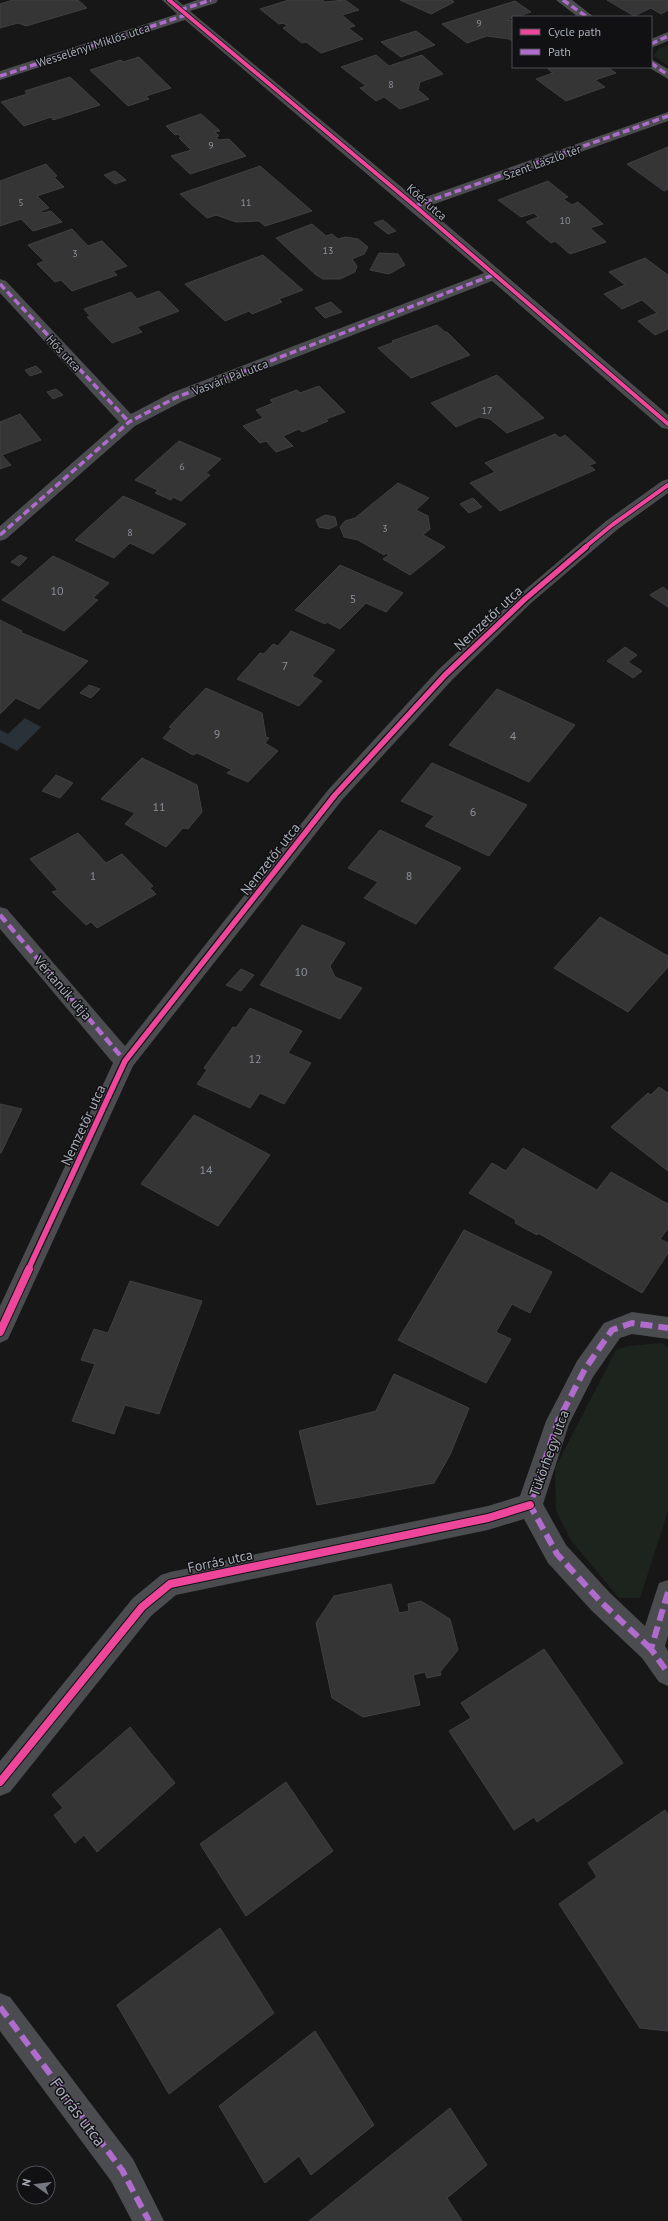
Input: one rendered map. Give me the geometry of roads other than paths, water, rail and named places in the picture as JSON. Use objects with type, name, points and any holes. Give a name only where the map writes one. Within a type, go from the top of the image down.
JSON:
[{"type":"street","name":"Wesselényi Miklós utca","points":[[0,76],[179,8],[211,0]]},
{"type":"street","points":[[563,0],[586,16]]},
{"type":"street","name":"Kőér utca","points":[[179,8],[415,206],[493,275],[668,424]]},
{"type":"street","points":[[652,44],[668,36]]},
{"type":"street","points":[[652,64],[668,75]]},
{"type":"street","name":"Szent László tér","points":[[415,206],[668,116]]},
{"type":"street","name":"Vasvári Pál utca","points":[[0,535],[129,422],[177,398],[493,275]]},
{"type":"street","name":"Hős utca","points":[[0,284],[129,422]]},
{"type":"street","name":"Nemzetőr utca","points":[[0,1332],[126,1061],[335,795],[445,675],[525,599],[612,526],[668,485]]},
{"type":"street","name":"Vértanúk útja","points":[[0,916],[126,1061]]},
{"type":"street","name":"Tükörhegy utca","points":[[668,1328],[632,1323],[612,1330],[585,1369],[558,1421],[530,1505],[557,1554],[601,1602],[651,1649],[668,1673]]},
{"type":"street","name":"Forrás utca","points":[[0,1782],[142,1607],[170,1584],[488,1518],[530,1505]]},
{"type":"street","points":[[651,1649],[668,1592]]},
{"type":"street","name":"Forrás utca","points":[[0,2007],[122,2170],[149,2221]]}]
